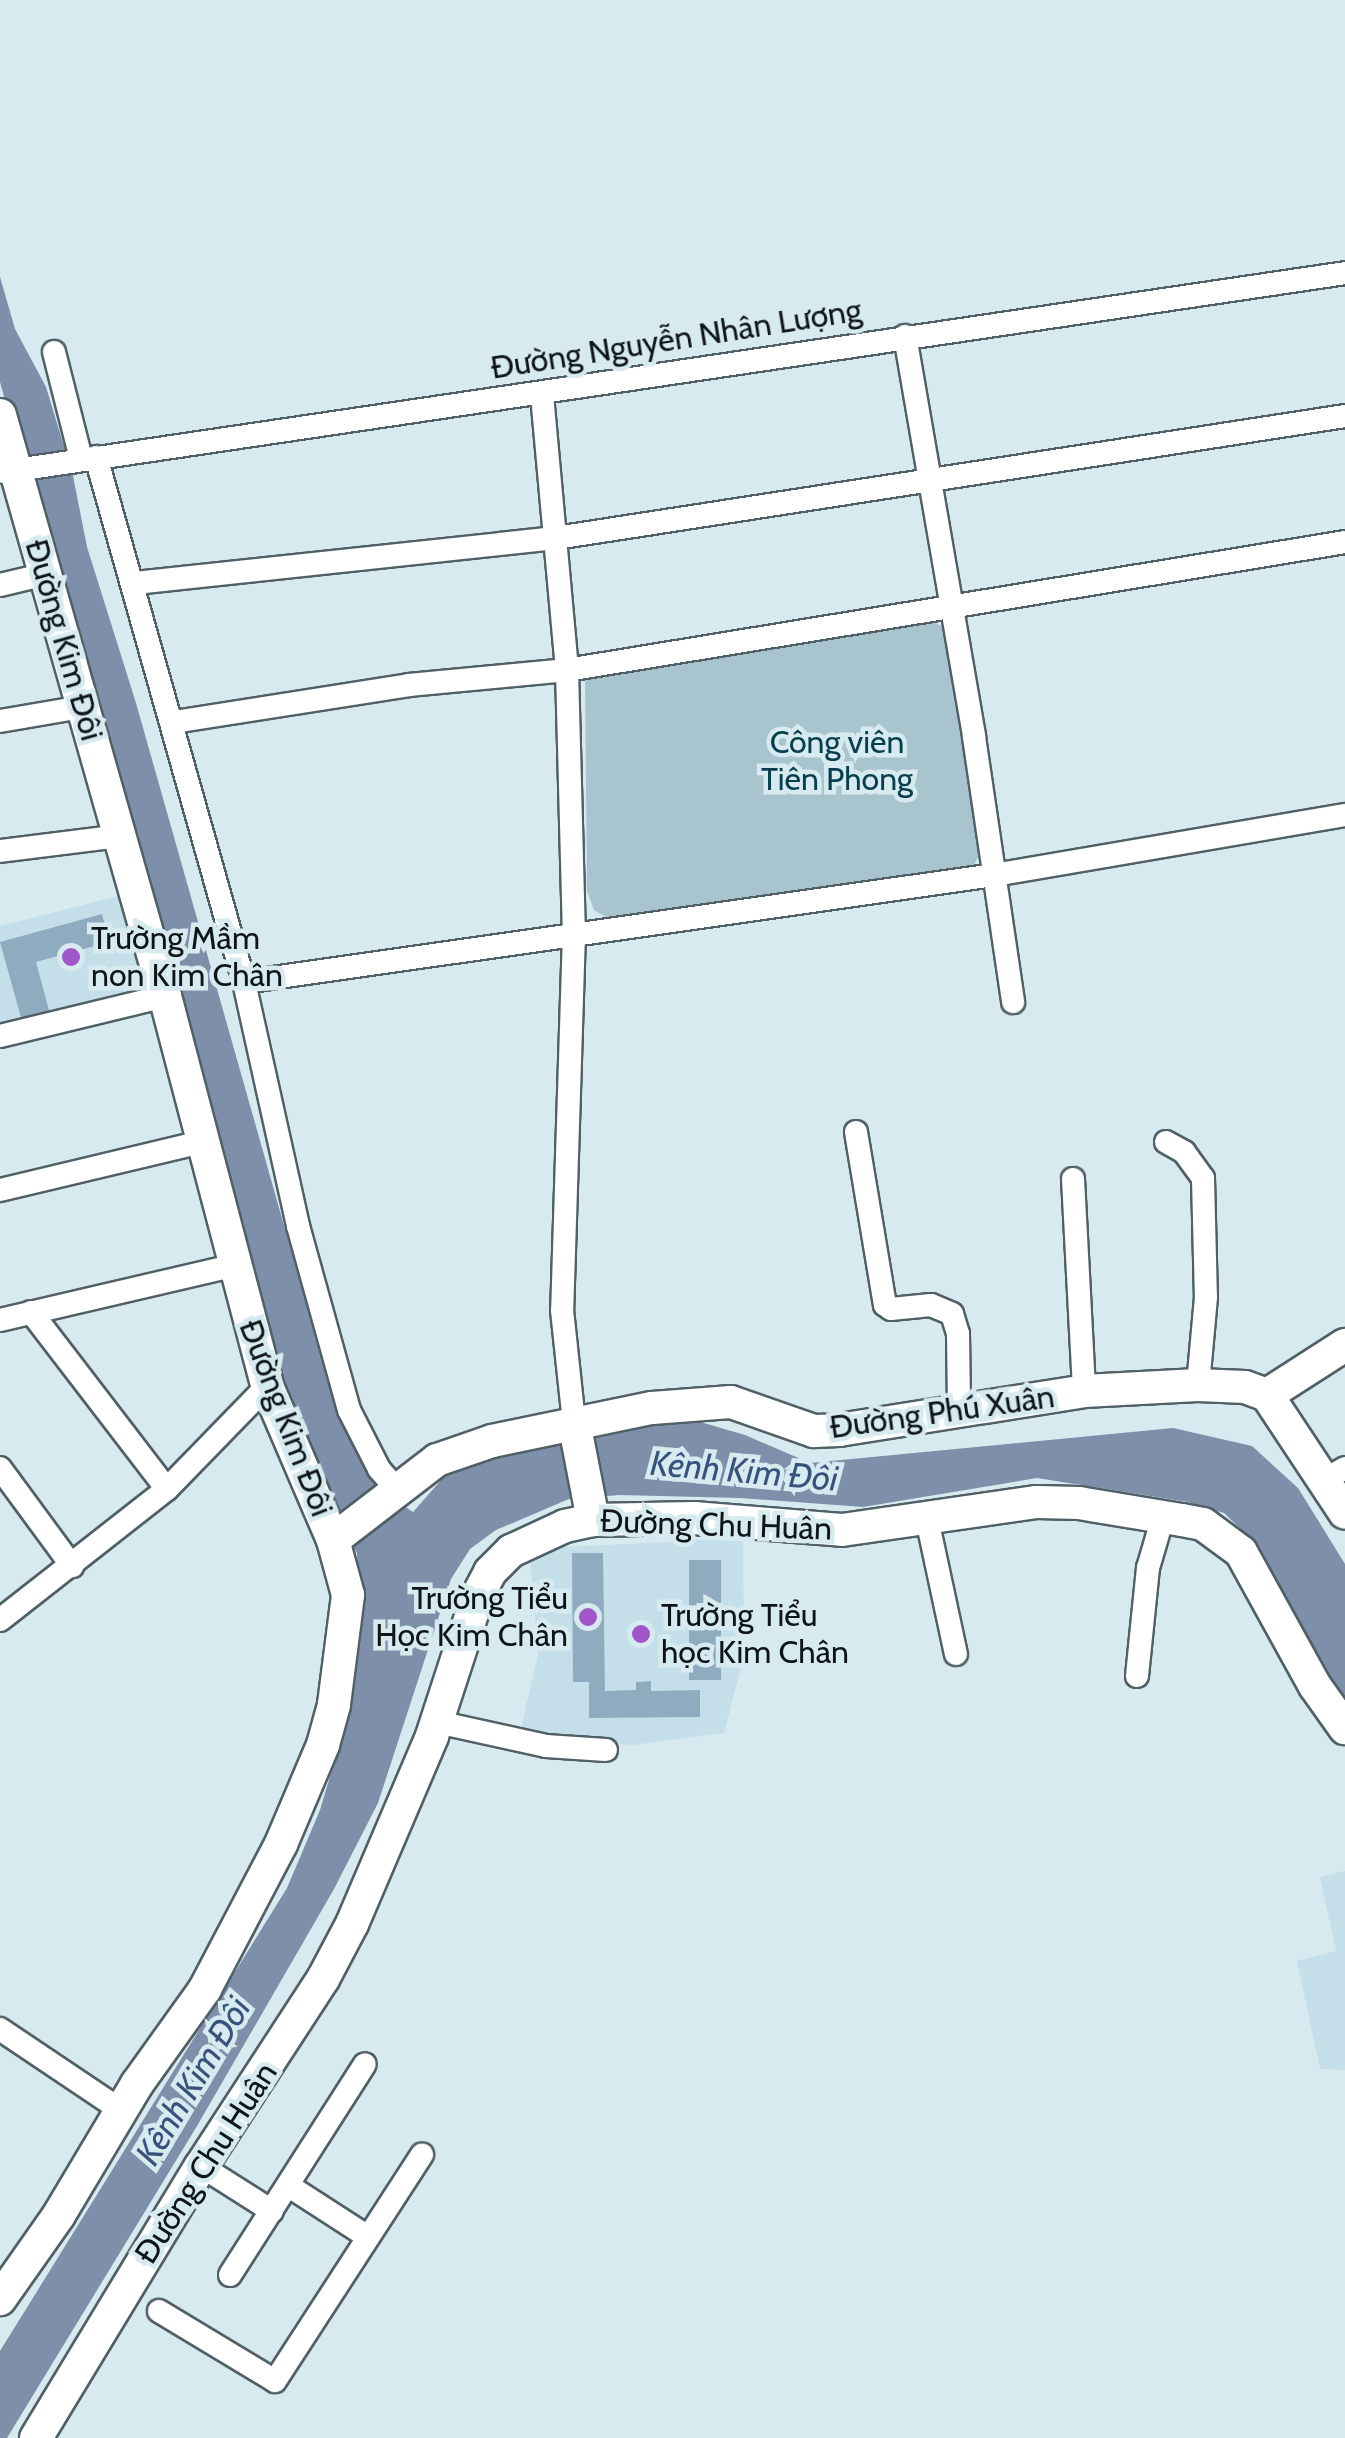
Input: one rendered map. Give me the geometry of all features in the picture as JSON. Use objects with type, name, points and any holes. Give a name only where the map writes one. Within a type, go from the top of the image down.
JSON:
[{"type":"street","name":"Đường Nguyễn Nhân Lượng","points":[[17,469],[542,395],[905,336],[1345,272]]},
{"type":"street","points":[[905,336],[953,610],[1013,1002]]},
{"type":"street","points":[[54,352],[80,460],[136,584],[244,982],[298,1226],[349,1410],[379,1469],[397,1490]]},
{"type":"street","points":[[542,395],[567,670],[574,933],[562,1310],[574,1422],[593,1520]]},
{"type":"street","name":"Đường Kim Đôi","points":[[0,416],[165,996],[232,1266],[267,1386],[339,1537],[348,1595],[334,1705],[323,1745],[281,1844],[205,1989],[0,2299]]},
{"type":"street","points":[[136,584],[556,538],[1345,416]]},
{"type":"street","points":[[174,722],[409,684],[567,670],[953,610],[1345,542]]},
{"type":"street","points":[[0,585],[46,574]]},
{"type":"street","points":[[0,721],[82,708]]},
{"type":"street","points":[[244,982],[994,874],[1345,815]]},
{"type":"street","points":[[0,851],[120,836]]},
{"type":"street","points":[[0,1036],[165,996]]},
{"type":"street","points":[[856,1132],[885,1305],[890,1309],[931,1305],[952,1314],[958,1334],[958,1410]]},
{"type":"street","points":[[0,1190],[201,1142]]},
{"type":"street","points":[[1166,1142],[1184,1152],[1203,1178],[1206,1297],[1198,1385]]},
{"type":"street","points":[[1073,1179],[1084,1391]]},
{"type":"street","points":[[0,1320],[232,1266]]},
{"type":"street","points":[[30,1312],[167,1488]]},
{"type":"street","points":[[1345,1344],[1268,1395],[1336,1474],[1345,1513]]},
{"type":"street","name":"Đường Phú Xuân","points":[[339,1537],[438,1460],[492,1440],[574,1422],[717,1400],[814,1431],[1084,1391],[1198,1385],[1245,1387],[1268,1395]]},
{"type":"street","points":[[0,1620],[167,1488],[267,1386]]},
{"type":"street","points":[[0,1468],[72,1566]]},
{"type":"street","name":"Đường Chu Huân","points":[[36,2438],[201,2166],[322,1979],[352,1924],[436,1722],[468,1622],[490,1572],[511,1551],[565,1526],[593,1520],[694,1518],[842,1530],[1037,1502],[1080,1503],[1203,1524],[1241,1552],[1315,1686],[1345,1728]]},
{"type":"street","points":[[1137,1676],[1148,1568],[1164,1516]]},
{"type":"street","points":[[927,1519],[956,1654]]},
{"type":"street","points":[[436,1722],[546,1746],[606,1750]]},
{"type":"street","points":[[0,2029],[122,2110]]},
{"type":"street","points":[[230,2275],[364,2064]]},
{"type":"street","points":[[158,2311],[275,2381],[422,2156]]},
{"type":"street","points":[[201,2166],[272,2212]]},
{"type":"street","points":[[289,2186],[368,2237]]},
{"type":"shaded area","name":"Trường Mầm non Kim Chân","points":[[122,895],[151,987],[0,1029],[0,926]]},
{"type":"shaded area","name":"Trường Tiểu học Kim Chân","points":[[743,1538],[744,1656],[724,1733],[633,1745],[519,1736],[538,1655],[530,1561],[565,1547]]},
{"type":"shaded area","points":[[1345,1871],[1345,2070],[1320,2069],[1297,1961],[1336,1951],[1320,1877]]},
{"type":"green space","name":"Công viên Tiên Phong","points":[[931,621],[947,629],[981,851],[972,869],[606,917],[594,910],[587,891],[585,676]]},
{"type":"water","name":"Kênh Kim Đôi","points":[[0,277],[15,329],[46,387],[73,476],[87,547],[136,703],[319,1349],[356,1447],[380,1490],[413,1512],[443,1478],[495,1449],[605,1428],[690,1419],[745,1435],[810,1463],[1173,1428],[1252,1446],[1298,1488],[1345,1564],[1345,1704],[1247,1535],[1224,1513],[1188,1502],[1037,1478],[863,1507],[740,1498],[620,1495],[569,1499],[496,1530],[470,1549],[451,1579],[378,1803],[334,1889],[197,2126],[7,2438],[0,2438],[0,2351],[287,1888],[320,1810],[340,1743],[360,1622],[357,1553],[331,1513],[283,1388],[0,382]]},
{"type":"building","points":[[102,914],[109,942],[36,962],[50,1014],[22,1021],[0,942]]},
{"type":"building","name":"Trường Tiểu Học Kim Chân","points":[[572,1553],[603,1553],[605,1691],[636,1690],[636,1682],[651,1681],[651,1691],[700,1690],[700,1717],[589,1718],[589,1682],[573,1682]]},
{"type":"building","points":[[689,1560],[721,1560],[721,1680],[689,1680]]},
{"type":"place","name":"Trường Mầm non Kim Chân","points":[[71,957]]},
{"type":"place","name":"Trường Tiểu Học Kim Chân","points":[[588,1617]]},
{"type":"place","name":"Trường Tiểu học Kim Chân","points":[[641,1634]]}]
